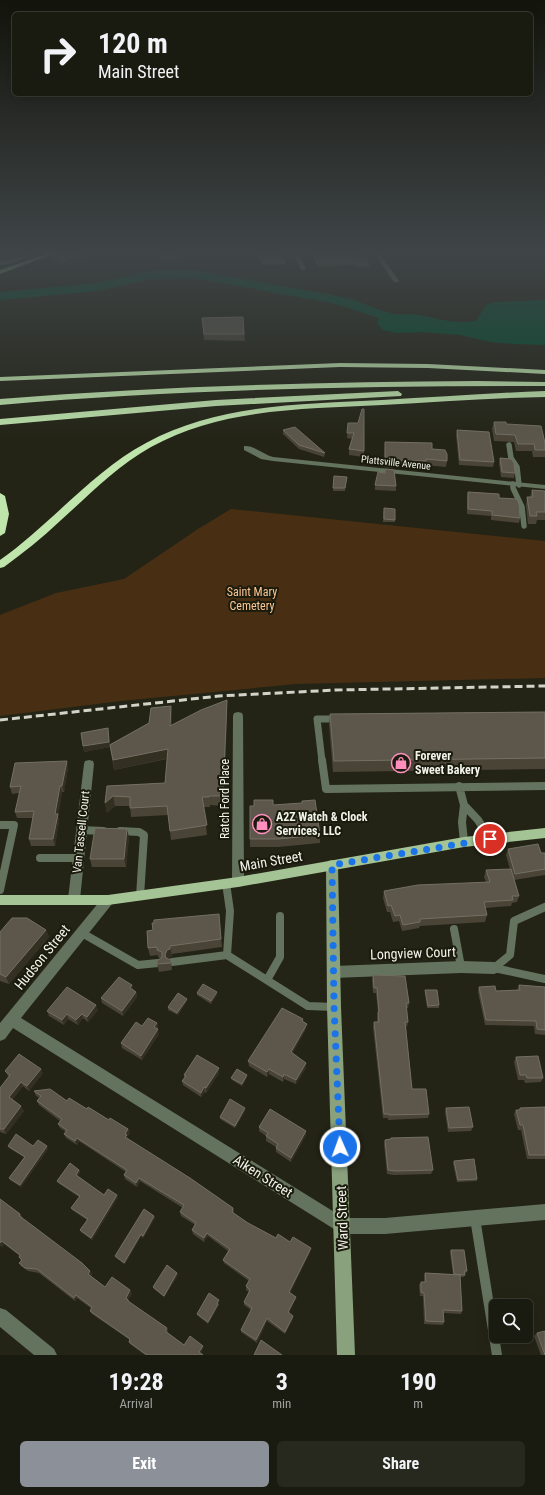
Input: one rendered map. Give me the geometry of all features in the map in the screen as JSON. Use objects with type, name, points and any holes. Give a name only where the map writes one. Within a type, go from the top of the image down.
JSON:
[{"type":"highway","points":[[0,379],[340,364],[428,366],[545,372]]},
{"type":"highway","points":[[0,402],[116,392],[258,386],[373,383],[545,384]]},
{"type":"highway","points":[[0,422],[252,400],[412,393],[545,390]]},
{"type":"highway","points":[[0,565],[31,542],[128,459],[159,439],[195,425],[232,415],[272,410],[545,394]]},
{"type":"highway","points":[[0,496],[4,508],[5,518],[0,533]]},
{"type":"main road","name":"Main Street","points":[[0,900],[108,900],[238,882],[464,842],[545,833]]},
{"type":"main road","name":"Ward Street","points":[[332,865],[334,1006],[346,1355]]},
{"type":"street","name":"Plattsville Avenue","points":[[247,448],[264,457],[273,459],[545,487]]},
{"type":"street","name":"Ratch Ford Place","points":[[238,716],[238,882]]},
{"type":"street","name":"Van Tassell Court","points":[[74,900],[89,764]]},
{"type":"street","name":"Hudson Street","points":[[0,1034],[108,900]]},
{"type":"street","name":"Longview Court","points":[[334,972],[461,967],[494,968]]},
{"type":"street","name":"Aiken Street","points":[[12,1020],[342,1226]]},
{"type":"street","points":[[342,1226],[385,1226],[545,1212]]},
{"type":"street","points":[[0,1316],[48,1355]]},
{"type":"lane","points":[[509,446],[511,458],[517,467],[516,484],[513,488],[522,507],[524,526]]},
{"type":"lane","points":[[349,719],[317,720],[326,788],[545,786]]},
{"type":"lane","points":[[459,786],[464,805],[462,822],[464,842]]},
{"type":"lane","points":[[464,805],[478,820],[490,839]]},
{"type":"lane","points":[[0,825],[14,825],[3,865],[0,890]]},
{"type":"lane","points":[[81,830],[139,832],[144,835],[140,896]]},
{"type":"lane","points":[[40,858],[78,858]]},
{"type":"lane","points":[[226,883],[230,911],[227,955]]},
{"type":"lane","points":[[494,968],[510,955],[514,921],[545,907]]},
{"type":"lane","points":[[267,980],[280,957],[280,916]]},
{"type":"lane","points":[[454,929],[461,967]]},
{"type":"lane","points":[[82,933],[138,965],[158,963]]},
{"type":"lane","points":[[172,962],[227,955],[308,1006],[334,1006]]},
{"type":"lane","points":[[494,968],[545,978]]},
{"type":"lane","points":[[475,1218],[480,1261],[497,1355]]},
{"type":"green space","name":"Saint Mary Cemetery","points":[[231,509],[545,541],[545,678],[296,684],[121,701],[0,716],[0,615],[56,593],[124,579],[198,529]]},
{"type":"shaded area","points":[[376,315],[419,315],[460,322],[476,321],[480,315],[545,315],[545,345],[491,342],[460,335],[423,332],[397,333],[383,330],[377,323],[379,318]]},
{"type":"building","points":[[243,317],[244,334],[204,334],[202,318]]},
{"type":"building","points":[[362,409],[364,409],[364,451],[349,449],[354,433],[347,433],[348,423],[358,423]]},
{"type":"building","points":[[494,422],[541,426],[545,450],[535,450],[534,444],[518,444],[515,435],[496,434]]},
{"type":"building","points":[[295,427],[325,453],[299,445],[283,430]]},
{"type":"building","points":[[457,430],[489,432],[494,462],[460,460]]},
{"type":"building","points":[[385,442],[432,443],[432,449],[445,450],[447,454],[447,461],[426,459],[426,461],[393,460],[393,463],[385,462]]},
{"type":"building","points":[[500,458],[511,459],[514,463],[515,473],[502,472]]},
{"type":"building","points":[[385,469],[394,470],[396,486],[375,485],[378,472],[385,473]]},
{"type":"building","points":[[334,476],[347,477],[345,488],[333,488]]},
{"type":"building","points":[[532,490],[545,491],[545,512],[536,512],[537,516],[530,516],[527,497],[533,497]]},
{"type":"building","points":[[468,492],[499,494],[499,498],[517,499],[520,518],[492,515],[492,511],[468,509]]},
{"type":"building","points":[[384,508],[395,509],[395,520],[384,519]]},
{"type":"building","points":[[227,700],[223,796],[202,797],[207,825],[170,831],[167,806],[130,808],[130,797],[113,796],[105,803],[107,786],[165,783],[168,749],[113,760],[110,745],[149,723],[151,708],[171,706],[170,726],[201,710]]},
{"type":"building","points":[[545,712],[545,758],[334,761],[330,714]]},
{"type":"building","points":[[108,728],[109,742],[83,746],[81,733]]},
{"type":"building","points":[[67,761],[62,786],[60,786],[55,814],[58,814],[53,839],[29,839],[34,811],[15,812],[21,786],[10,787],[15,763]]},
{"type":"building","points":[[254,800],[273,800],[273,805],[302,803],[302,801],[315,800],[320,835],[278,839],[250,839],[250,806],[254,806]]},
{"type":"building","points":[[95,828],[127,829],[124,859],[90,859]]},
{"type":"building","points":[[538,844],[541,853],[545,853],[545,869],[515,874],[508,849]]},
{"type":"building","points":[[511,869],[519,896],[512,896],[513,900],[484,902],[487,915],[420,919],[420,922],[403,925],[400,915],[395,916],[391,905],[388,906],[384,891],[418,885],[490,882],[486,870]]},
{"type":"building","points":[[219,914],[221,939],[170,946],[170,949],[167,950],[165,955],[166,958],[171,960],[171,963],[157,964],[157,961],[162,957],[162,952],[157,950],[157,947],[148,948],[147,931],[153,930],[152,923],[154,923],[154,920]]},
{"type":"building","points":[[12,918],[27,918],[46,930],[6,977],[0,974],[0,932]]},
{"type":"building","points":[[373,975],[405,976],[409,1003],[406,1003],[408,1022],[405,1022],[412,1089],[426,1089],[429,1114],[384,1114],[374,1022],[379,1022],[379,1012],[377,988],[374,988]]},
{"type":"building","points":[[119,977],[132,985],[130,988],[136,992],[122,1011],[101,998]]},
{"type":"building","points":[[203,984],[217,992],[211,1001],[197,993]]},
{"type":"building","points":[[519,985],[545,987],[545,1030],[537,1029],[536,1021],[486,1020],[479,987],[495,986],[496,991],[520,990]]},
{"type":"building","points":[[67,987],[96,1005],[87,1017],[82,1014],[76,1020],[67,1014],[62,1020],[47,1011]]},
{"type":"building","points":[[425,990],[437,990],[439,1005],[428,1006]]},
{"type":"building","points":[[178,993],[187,999],[177,1013],[168,1007]]},
{"type":"building","points":[[282,1008],[303,1019],[302,1021],[307,1024],[291,1052],[306,1063],[296,1080],[284,1074],[283,1077],[269,1069],[267,1072],[248,1061]]},
{"type":"building","points":[[148,1018],[157,1023],[154,1027],[158,1029],[141,1056],[121,1043],[136,1022],[142,1026]]},
{"type":"building","points":[[19,1054],[41,1069],[27,1086],[21,1082],[9,1097],[21,1106],[4,1129],[0,1129],[0,1088],[10,1075],[5,1071]]},
{"type":"building","points":[[197,1055],[219,1068],[201,1093],[182,1081],[186,1076],[184,1075]]},
{"type":"building","points":[[538,1056],[543,1078],[527,1078],[526,1075],[520,1075],[516,1057]]},
{"type":"building","points":[[237,1069],[247,1075],[242,1084],[231,1078]]},
{"type":"building","points":[[50,1089],[67,1101],[69,1098],[87,1109],[88,1107],[109,1120],[110,1118],[128,1129],[125,1137],[190,1178],[233,1208],[232,1212],[248,1223],[276,1238],[278,1234],[290,1242],[293,1237],[311,1248],[289,1292],[296,1297],[288,1312],[293,1316],[285,1332],[267,1318],[256,1340],[241,1330],[252,1308],[244,1302],[250,1290],[246,1286],[250,1279],[223,1260],[230,1249],[207,1233],[204,1238],[192,1230],[196,1223],[180,1212],[184,1205],[139,1178],[136,1183],[124,1175],[127,1170],[77,1138],[75,1141],[64,1134],[67,1130],[58,1124],[62,1119],[37,1101],[41,1096],[34,1091]]},
{"type":"building","points":[[230,1099],[245,1108],[235,1126],[220,1117]]},
{"type":"building","points":[[469,1107],[473,1127],[449,1128],[446,1108]]},
{"type":"building","points":[[545,1107],[545,1155],[529,1155],[523,1125],[520,1125],[516,1110],[520,1110],[520,1108]]},
{"type":"building","points":[[270,1109],[306,1131],[291,1158],[276,1148],[278,1144],[266,1136],[268,1133],[259,1127]]},
{"type":"building","points":[[16,1134],[33,1146],[38,1140],[47,1146],[20,1185],[9,1178],[25,1157],[8,1146]]},
{"type":"building","points":[[428,1137],[433,1170],[388,1170],[385,1140],[391,1138]]},
{"type":"building","points":[[474,1159],[477,1179],[458,1180],[454,1161]]},
{"type":"building","points":[[70,1163],[79,1170],[76,1175],[104,1195],[108,1189],[117,1195],[91,1238],[80,1230],[88,1219],[71,1208],[80,1196],[57,1181]]},
{"type":"building","points":[[0,1199],[20,1214],[19,1216],[82,1263],[90,1271],[88,1274],[105,1287],[112,1277],[130,1290],[126,1298],[128,1301],[167,1328],[165,1331],[184,1345],[190,1336],[203,1346],[199,1352],[203,1355],[147,1355],[129,1342],[130,1339],[90,1311],[92,1307],[76,1295],[74,1298],[37,1269],[25,1268],[19,1263],[22,1260],[19,1257],[20,1255],[2,1241],[0,1243]]},
{"type":"building","points":[[144,1209],[154,1216],[143,1236],[141,1234],[124,1263],[115,1256]]},
{"type":"building","points":[[451,1250],[464,1250],[467,1271],[464,1271],[465,1275],[454,1274]]},
{"type":"building","points":[[167,1265],[177,1273],[164,1296],[153,1287]]},
{"type":"building","points":[[425,1273],[460,1275],[462,1311],[443,1310],[444,1322],[426,1321],[424,1293],[421,1292],[421,1282],[426,1282]]},
{"type":"building","points":[[209,1293],[219,1300],[208,1322],[197,1314]]},
{"type":"building","points":[[545,1331],[545,1355],[537,1333]]},
{"type":"building","points":[[261,1340],[282,1355],[254,1355]]},
{"type":"waterway","points":[[383,315],[403,321]]},
{"type":"railway","points":[[0,720],[219,696],[336,690],[545,686]]},
{"type":"place","name":"Forever Sweet Bakery","points":[[401,763]]},
{"type":"place","name":"A2Z Watch & Clock Services, LLC","points":[[262,824]]},
{"type":"route","points":[[340,1147],[334,1006],[332,865],[464,842],[490,839]]}]
